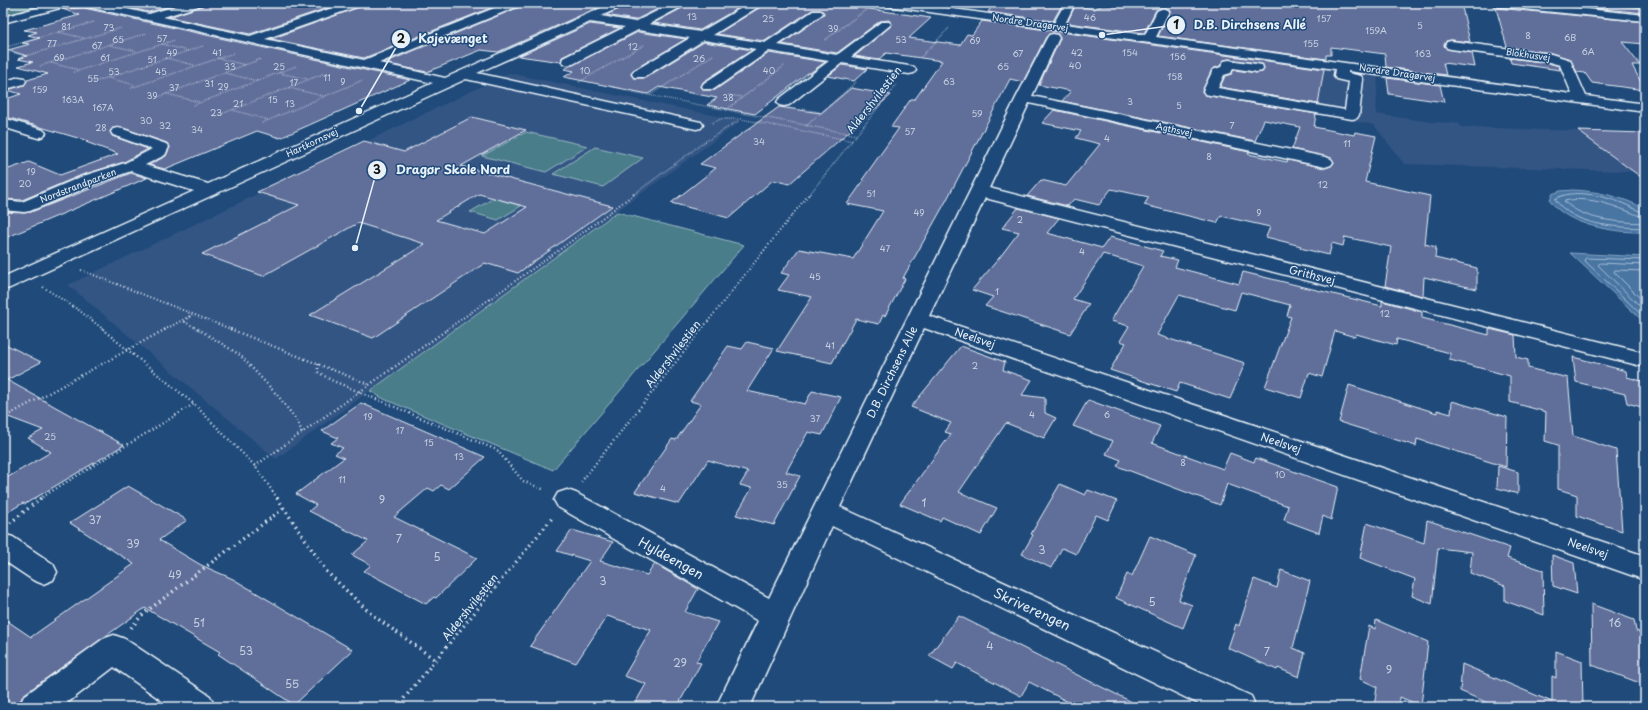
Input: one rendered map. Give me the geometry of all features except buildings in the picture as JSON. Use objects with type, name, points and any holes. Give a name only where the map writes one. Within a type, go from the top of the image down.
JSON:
[{"type":"street","points":[[3,20],[60,5],[81,3]]},
{"type":"street","points":[[86,3],[445,82]]},
{"type":"street","points":[[154,17],[198,3]]},
{"type":"street","points":[[252,39],[358,3]]},
{"type":"street","points":[[366,64],[516,3]]},
{"type":"street","name":"Hartkornsvej","points":[[3,284],[621,3]]},
{"type":"street","points":[[568,61],[681,3]]},
{"type":"street","name":"Nordre Dragørvej","points":[[887,3],[963,14],[1055,32],[1149,39],[1342,71],[1531,92],[1634,107]]},
{"type":"street","points":[[963,14],[972,3]]},
{"type":"street","name":"D.B. Dirchsens Alle","points":[[733,707],[825,511],[1070,3]]},
{"type":"street","points":[[1495,3],[1645,18]]},
{"type":"street","points":[[639,74],[754,5]]},
{"type":"street","points":[[1149,39],[1163,11]]},
{"type":"street","points":[[709,86],[817,13]]},
{"type":"street","points":[[589,18],[909,70]]},
{"type":"street","points":[[784,102],[838,58],[884,24]]},
{"type":"street","name":"Blokhusvej","points":[[1451,45],[1560,60],[1564,63],[1581,99]]},
{"type":"street","points":[[1268,70],[1228,64],[1226,70],[1218,73],[1210,91],[1352,115],[1356,79],[1342,71],[1284,68],[1283,72]]},
{"type":"street","points":[[463,74],[696,125]]},
{"type":"street","points":[[3,86],[19,81]]},
{"type":"street","points":[[1531,92],[1567,109],[1602,114],[1634,107],[1645,124]]},
{"type":"street","name":"Agthsvej","points":[[1023,98],[1325,162]]},
{"type":"street","points":[[3,122],[38,133]]},
{"type":"street","name":"Nordstrandparken","points":[[3,216],[89,180],[131,166],[158,152],[161,147],[118,132]]},
{"type":"street","points":[[131,166],[209,190]]},
{"type":"street","name":"Grithsvej","points":[[979,191],[1645,360]]},
{"type":"street","name":"Nordstrandparken","points":[[3,205],[24,207]]},
{"type":"street","name":"Neelsvej","points":[[918,319],[1645,568]]},
{"type":"street","name":"Hyldeengen","points":[[567,500],[776,616]]},
{"type":"street","name":"Skriverengen","points":[[825,511],[1239,707]]},
{"type":"street","points":[[6,534],[43,572]]},
{"type":"street","points":[[36,707],[114,649],[198,707]]},
{"type":"path","points":[[854,46],[822,42],[868,9]]},
{"type":"path","points":[[3,49],[129,12]]},
{"type":"path","name":"Aldershvilestien","points":[[397,707],[437,661],[567,500],[909,70],[963,14]]},
{"type":"path","points":[[19,58],[154,17]]},
{"type":"path","points":[[40,66],[180,23]]},
{"type":"path","points":[[74,72],[208,29]]},
{"type":"path","points":[[58,32],[85,38]]},
{"type":"path","points":[[94,82],[234,35]]},
{"type":"path","points":[[131,88],[264,42]]},
{"type":"path","points":[[161,44],[188,51]]},
{"type":"path","points":[[110,45],[138,52]]},
{"type":"path","points":[[158,97],[292,48]]},
{"type":"path","points":[[3,49],[26,56]]},
{"type":"path","points":[[649,95],[718,52]]},
{"type":"path","points":[[194,105],[325,55]]},
{"type":"path","points":[[166,58],[196,66]]},
{"type":"path","points":[[217,58],[246,65]]},
{"type":"path","points":[[214,117],[354,62]]},
{"type":"path","points":[[50,63],[80,70]]},
{"type":"path","points":[[725,110],[787,65]]},
{"type":"path","points":[[262,123],[389,70]]},
{"type":"path","points":[[225,73],[258,81]]},
{"type":"path","points":[[279,73],[309,80]]},
{"type":"path","points":[[107,78],[137,86]]},
{"type":"path","points":[[806,126],[856,82]]},
{"type":"path","points":[[288,88],[324,97]]},
{"type":"path","points":[[166,94],[200,102]]},
{"type":"path","points":[[232,110],[268,120]]},
{"type":"path","points":[[696,125],[706,126],[721,119],[741,119],[852,141]]},
{"type":"path","points":[[255,466],[368,384],[562,248],[703,143],[741,119]]},
{"type":"path","points":[[54,261],[368,384]]},
{"type":"path","points":[[41,286],[80,311],[129,349],[194,404],[255,466],[327,572],[370,614],[437,661]]},
{"type":"path","points":[[3,418],[192,314]]},
{"type":"path","points":[[192,314],[185,322],[240,355],[279,397],[297,421],[302,432]]},
{"type":"path","points":[[318,364],[318,372],[331,380],[497,450],[523,481],[567,500]]},
{"type":"path","points":[[6,534],[33,503],[194,404]]},
{"type":"path","points":[[114,649],[143,614],[284,508]]},
{"type":"shaded area","points":[[1209,51],[1350,72],[1378,74],[1376,114],[1431,122],[1458,123],[1462,127],[1608,132],[1645,159],[1645,172],[1404,164],[1374,125],[1193,92]]},
{"type":"shaded area","points":[[509,73],[741,121],[276,459],[68,285]]},
{"type":"green space","points":[[19,3],[71,3],[3,22],[3,7]]},
{"type":"green space","points":[[526,132],[588,146],[546,172],[482,156]]},
{"type":"green space","points":[[595,147],[643,158],[603,187],[553,174]]},
{"type":"green space","points":[[494,198],[521,206],[498,220],[470,212]]},
{"type":"green space","points":[[617,212],[744,245],[553,470],[384,399],[370,391]]},
{"type":"water","points":[[1573,190],[1610,195],[1645,209],[1645,232],[1607,229],[1580,222],[1558,209],[1550,200],[1552,194],[1560,191]]},
{"type":"water","points":[[1570,253],[1645,257],[1645,323]]},
{"type":"place","name":"D.B. Dirchsens Allé","points":[[1102,35]]},
{"type":"place","name":"Køjevænget","points":[[359,111]]},
{"type":"place","name":"Dragør Skole Nord","points":[[355,248]]}]
